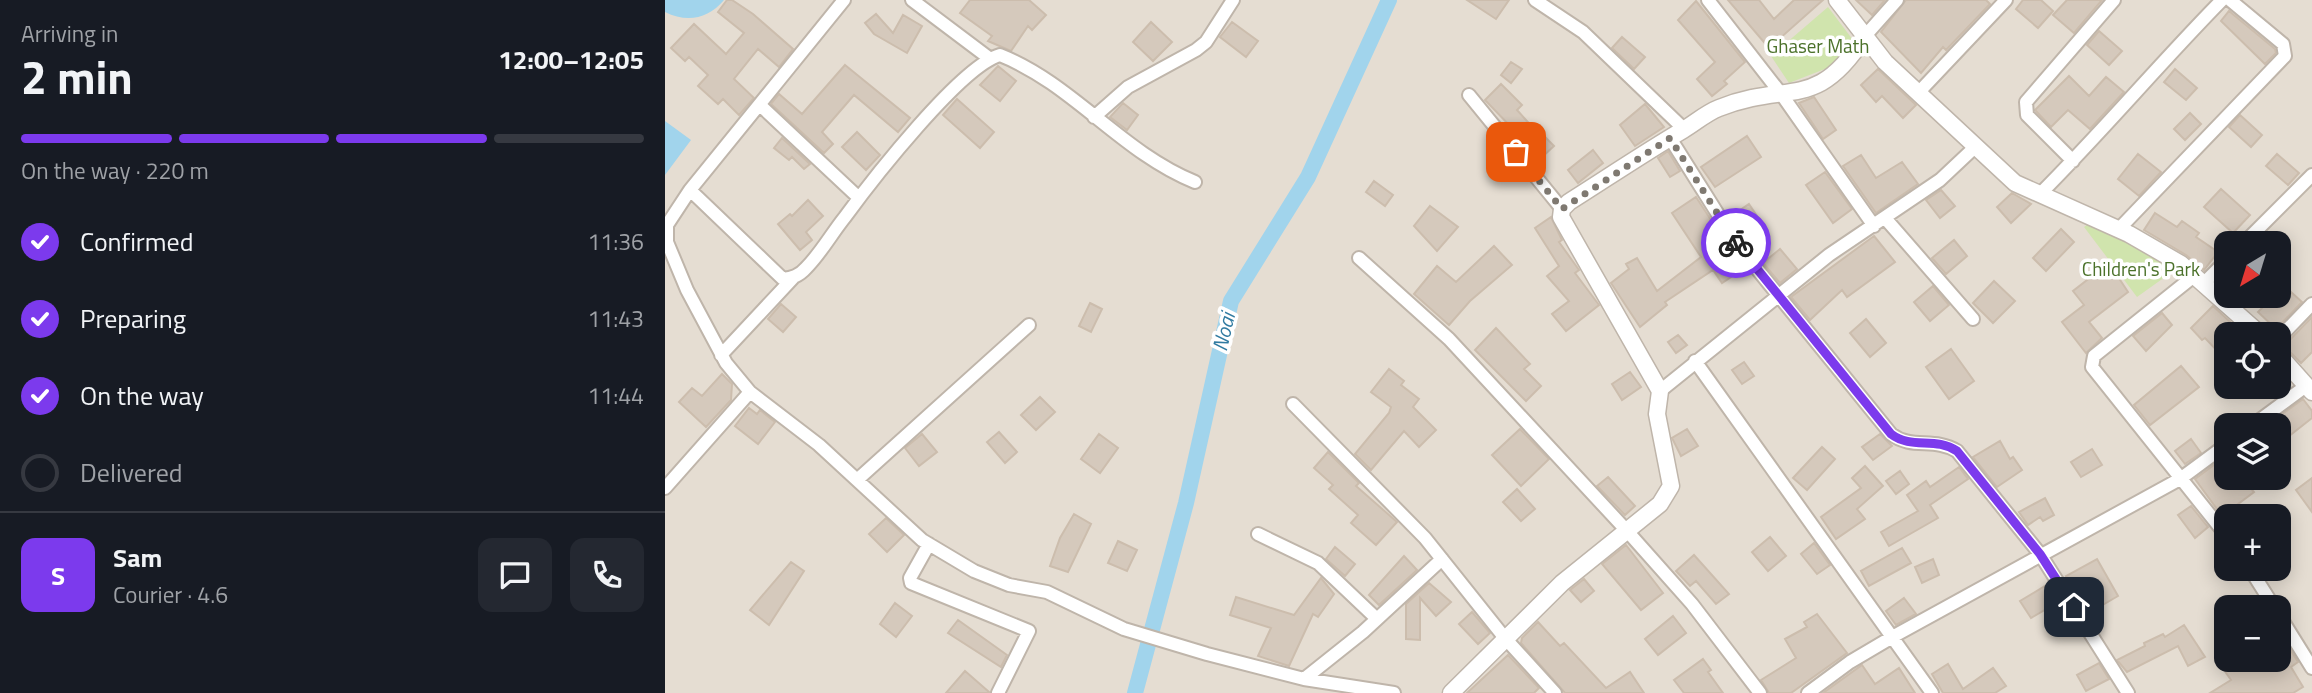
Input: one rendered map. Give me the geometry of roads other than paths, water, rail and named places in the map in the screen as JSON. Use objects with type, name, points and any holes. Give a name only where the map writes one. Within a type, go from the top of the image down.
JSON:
[{"type":"street","points":[[844,0],[761,106],[690,190],[666,224],[667,242],[682,278],[721,355],[750,392],[819,445],[929,544],[974,571],[1009,585],[1047,592],[1124,629],[1207,654],[1304,679],[1394,693]]},
{"type":"street","points":[[912,0],[989,58]]},
{"type":"street","points":[[1094,117],[1128,87],[1206,42],[1233,0]]},
{"type":"street","points":[[1535,0],[1583,32],[1677,134],[1736,243],[1891,434],[1902,442],[1945,443],[1957,451],[2040,554],[2128,693]]},
{"type":"street","points":[[1708,0],[1879,222],[1973,319]]},
{"type":"street","points":[[1836,0],[1885,62],[1974,148],[2015,183],[2118,230],[2181,264],[2246,322]]},
{"type":"street","points":[[1562,209],[1717,108],[1763,94],[1782,95],[1825,83],[1851,57],[1865,36],[1897,0]]},
{"type":"street","points":[[1919,92],[2006,0]]},
{"type":"street","points":[[2073,161],[2027,115],[2027,102],[2114,0]]},
{"type":"street","points":[[2040,194],[2157,66],[2222,0]]},
{"type":"street","points":[[2118,230],[2285,56],[2283,44],[2230,0]]},
{"type":"street","points":[[721,355],[793,278],[806,269],[859,198],[949,93],[989,58],[1000,55],[1033,68],[1132,148],[1172,173],[1195,182]]},
{"type":"street","points":[[1451,693],[1504,637],[1562,583],[1628,532],[1660,503],[1671,486],[1657,414],[1660,391],[1561,218],[1562,209],[1469,94]]},
{"type":"street","points":[[761,106],[859,198]]},
{"type":"street","points":[[1660,391],[1829,255],[1940,180],[1974,148]]},
{"type":"street","points":[[2256,231],[2312,174]]},
{"type":"street","points":[[690,190],[783,279],[793,278]]},
{"type":"street","points":[[1359,258],[1449,339],[1628,532],[1692,604],[1760,693]]},
{"type":"street","points":[[2214,269],[2094,356],[2091,362],[2092,368],[2214,520]]},
{"type":"street","points":[[2291,326],[2312,304]]},
{"type":"street","points":[[857,480],[1029,325]]},
{"type":"street","points":[[1695,361],[1894,636],[1932,693]]},
{"type":"street","points":[[2272,413],[2309,389],[2291,369]]},
{"type":"street","points":[[665,488],[750,392]]},
{"type":"street","points":[[1293,404],[1425,538],[1504,637],[1555,693]]},
{"type":"street","points":[[1808,693],[1850,662],[1894,636],[2180,479],[2214,454]]},
{"type":"street","points":[[1258,534],[1318,564],[1377,619]]},
{"type":"street","points":[[929,544],[910,578],[911,583],[1028,631],[998,693]]},
{"type":"street","points":[[1304,679],[1377,619],[1441,559]]},
{"type":"street","points":[[2291,634],[2312,668]]},
{"type":"water","points":[[665,0],[724,0],[704,15],[689,18],[665,12]]},
{"type":"water","points":[[665,121],[691,140],[665,175]]},
{"type":"waterway","name":"Noai","points":[[1135,693],[1186,503],[1231,301],[1308,177],[1389,0]]},
{"type":"park label","name":"Ghaser Math","points":[[1818,46]]},
{"type":"park label","name":"Children's Park","points":[[2141,269]]}]
